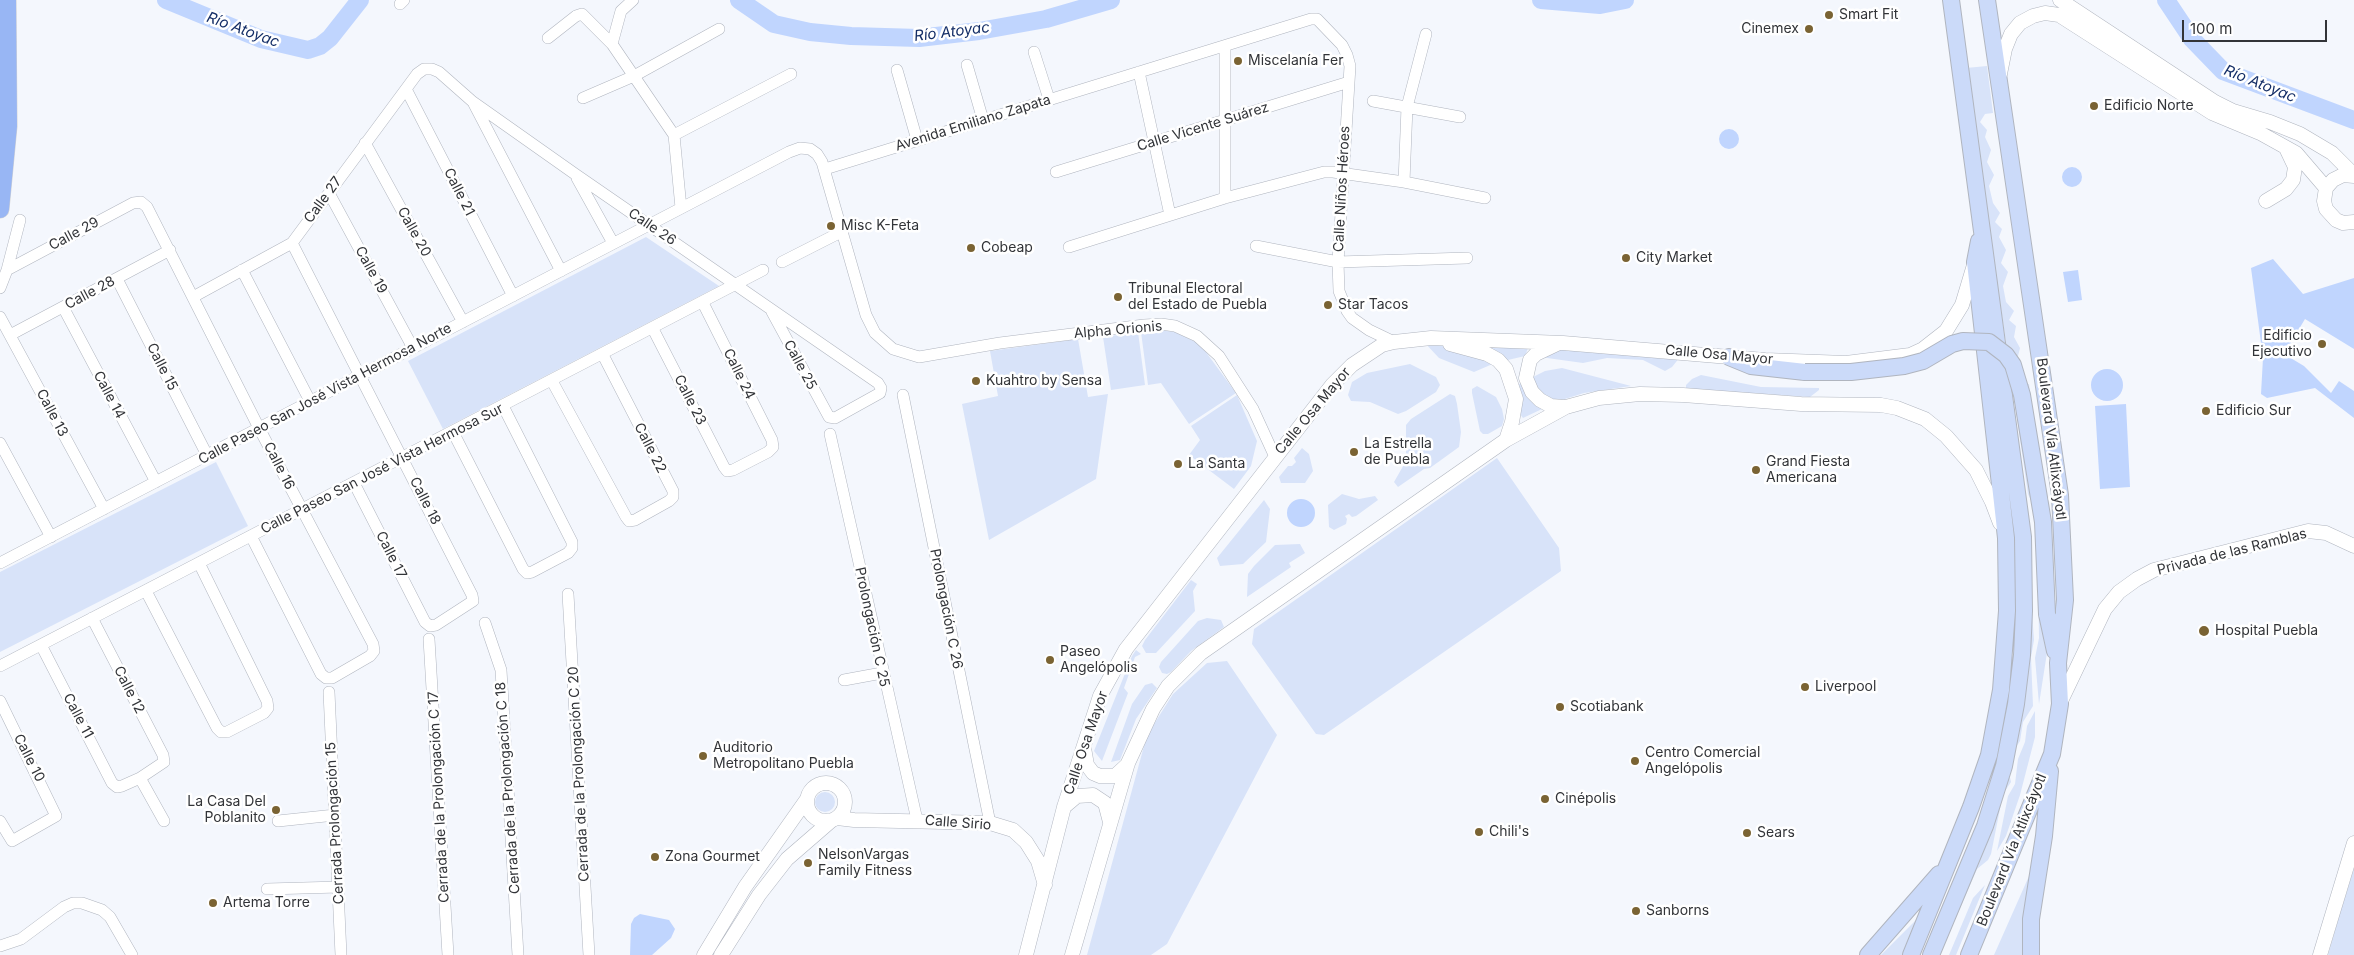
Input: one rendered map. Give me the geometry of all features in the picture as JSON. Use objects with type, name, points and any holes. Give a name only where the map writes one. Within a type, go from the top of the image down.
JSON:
[{"type":"main road","points":[[0,209],[8,126],[7,0]]},
{"type":"main road","points":[[1931,955],[1985,826],[2004,766],[2016,704],[2022,655],[2023,537],[1951,0]]},
{"type":"main road","name":"Boulevard Vía Atlixcáyotl","points":[[1968,955],[2052,754],[2060,704],[2058,663],[2065,600],[2060,495],[2000,77],[1987,0]]},
{"type":"main road","points":[[1911,955],[1989,755],[2000,697],[2007,611],[2006,538],[1975,262],[1982,227]]},
{"type":"main road","points":[[1730,357],[1751,366],[1805,372],[1851,372],[1904,366],[1923,361],[1952,344],[1963,341],[1989,342],[2006,355],[2012,365],[2022,395],[2043,522],[2047,614],[2058,663]]},
{"type":"main road","points":[[2031,955],[2030,919],[2044,836],[2052,754]]},
{"type":"main road","points":[[1868,955],[1948,863]]},
{"type":"street","points":[[612,44],[621,11],[633,0]]},
{"type":"street","points":[[2060,0],[2215,102],[2233,111],[2300,134],[2332,152],[2354,176]]},
{"type":"street","points":[[2000,77],[2005,49],[2011,34],[2020,23],[2033,16],[2045,13],[2059,15],[2212,113],[2284,145],[2304,160],[2326,188]]},
{"type":"street","points":[[548,38],[576,16],[582,14],[612,44],[674,135],[680,208]]},
{"type":"street","name":"Avenida Emiliano Zapata","points":[[825,168],[1311,19],[1318,19]]},
{"type":"street","name":"Calle Niños Héroes","points":[[1318,19],[1342,44],[1348,56],[1349,82],[1338,262],[1339,291],[1346,311],[1361,325],[1394,342]]},
{"type":"street","points":[[583,98],[634,76],[719,29]]},
{"type":"street","points":[[1404,182],[1407,107],[1426,34]]},
{"type":"street","points":[[1224,46],[1226,119],[1225,198]]},
{"type":"street","points":[[1034,52],[1049,99]]},
{"type":"street","points":[[967,65],[983,120]]},
{"type":"street","name":"Calle 26","points":[[424,70],[432,69],[439,72],[473,102],[574,174],[772,312],[878,383],[881,388],[877,396],[835,418],[829,417]]},
{"type":"street","name":"Calle 27","points":[[193,297],[292,243],[417,74],[424,70]]},
{"type":"street","points":[[897,70],[918,140]]},
{"type":"street","points":[[1139,72],[1170,215]]},
{"type":"street","points":[[674,135],[791,74]]},
{"type":"street","name":"Calle Vicente Suárez","points":[[1056,172],[1349,82]]},
{"type":"street","name":"Calle 21","points":[[406,89],[513,296]]},
{"type":"street","points":[[1372,101],[1460,117]]},
{"type":"street","points":[[473,102],[561,271]]},
{"type":"street","name":"Calle 20","points":[[365,143],[463,322]]},
{"type":"street","points":[[2266,201],[2286,189],[2293,180],[2295,167],[2284,145]]},
{"type":"street","points":[[649,225],[789,152],[800,148],[810,149],[817,154],[825,168],[843,232],[782,262]]},
{"type":"street","points":[[1069,247],[1225,198],[1324,172],[1404,182],[1485,198]]},
{"type":"street","points":[[574,174],[613,243]]},
{"type":"street","points":[[2350,224],[2330,215],[2324,201],[2326,188],[2338,177],[2354,176]]},
{"type":"street","name":"Calle 19","points":[[329,193],[413,348]]},
{"type":"street","name":"Calle 16","points":[[141,202],[147,207],[170,250],[259,428],[373,644],[374,651],[370,656],[332,678],[326,678],[321,674],[251,536]]},
{"type":"street","name":"Calle 29","points":[[7,270],[132,203],[141,202]]},
{"type":"street","points":[[0,288],[7,270],[20,220]]},
{"type":"street","name":"Calle Paseo San José Vista Hermosa Norte","points":[[0,563],[649,225]]},
{"type":"street","name":"Alpha Orionis","points":[[843,232],[866,315],[875,333],[893,349],[919,357],[1009,342],[1161,324],[1175,326],[1197,336],[1220,356],[1254,409],[1275,457]]},
{"type":"street","name":"Calle 18","points":[[292,243],[472,595],[473,601],[436,625],[430,626]]},
{"type":"street","points":[[1256,246],[1338,262],[1467,258]]},
{"type":"street","name":"Calle 28","points":[[10,335],[170,250]]},
{"type":"street","name":"Calle Osa Mayor","points":[[1029,953],[1064,807],[1084,744],[1100,696],[1126,649],[1344,371],[1368,353],[1394,342],[1431,338],[1563,343],[1730,357],[1846,363],[1910,355],[1922,349],[1946,331],[1962,305],[1975,262]]},
{"type":"street","points":[[242,270],[310,402]]},
{"type":"street","name":"Calle Paseo San José Vista Hermosa Sur","points":[[0,666],[737,286],[763,270]]},
{"type":"street","name":"Calle 15","points":[[116,279],[207,455]]},
{"type":"street","name":"Calle 24","points":[[703,303],[772,440],[773,447],[733,470],[727,471]]},
{"type":"street","name":"Calle 14","points":[[63,307],[156,482]]},
{"type":"street","name":"Calle 25","points":[[772,312],[829,417]]},
{"type":"street","name":"Calle 13","points":[[0,317],[104,509]]},
{"type":"street","name":"Calle 23","points":[[653,328],[727,471]]},
{"type":"street","points":[[1431,338],[1487,354],[1498,360],[1506,369],[1516,399],[1512,422],[1506,440]]},
{"type":"street","points":[[1563,343],[1544,348],[1536,354],[1530,360],[1526,378],[1532,392],[1540,400],[1551,406],[1566,407]]},
{"type":"street","name":"Calle 22","points":[[552,381],[629,521],[635,520],[669,501],[673,497],[673,491],[603,355]]},
{"type":"street","points":[[1072,954],[1128,764],[1152,709],[1168,686],[1201,653],[1506,440],[1566,407],[1599,398],[1640,394],[1683,394],[1801,404],[1881,405],[1897,408],[1931,424],[1946,436],[1976,470],[1992,502],[2006,538]]},
{"type":"street","name":"Prolongación C 26","points":[[903,395],[990,823]]},
{"type":"street","points":[[453,432],[527,573],[568,553],[572,548],[572,542],[503,406]]},
{"type":"street","name":"Prolongación C 25","points":[[830,434],[882,673],[917,820]]},
{"type":"street","points":[[0,443],[51,536]]},
{"type":"street","name":"Calle 17","points":[[354,483],[425,622],[430,626]]},
{"type":"street","name":"Privada de las Ramblas","points":[[2060,704],[2105,609],[2119,592],[2137,579],[2154,570],[2308,531],[2326,532],[2354,546]]},
{"type":"street","points":[[146,591],[221,732],[235,728],[264,712],[268,708],[267,701],[199,563]]},
{"type":"street","name":"Cerrada de la Prolongación C 20","points":[[568,594],[589,955]]},
{"type":"street","name":"Calle 12","points":[[92,618],[164,762],[140,778]]},
{"type":"street","name":"Cerrada de la Prolongación C 18","points":[[485,623],[501,670],[518,955]]},
{"type":"street","name":"Cerrada de la Prolongación C 17","points":[[429,639],[448,955]]},
{"type":"street","name":"Calle 11","points":[[41,645],[112,783],[117,786],[140,778]]},
{"type":"street","points":[[844,680],[882,673]]},
{"type":"street","name":"Cerrada Prolongación 15","points":[[329,692],[341,955]]},
{"type":"street","name":"Calle 10","points":[[0,701],[56,816],[12,841],[0,821]]},
{"type":"street","points":[[1084,744],[1087,765],[1097,775],[1106,778],[1115,776],[1128,764]]},
{"type":"street","points":[[140,778],[164,821]]},
{"type":"street","points":[[704,955],[745,887],[809,793],[818,784],[830,783],[836,786],[844,795],[844,807],[835,819],[787,859],[759,895],[721,955]]},
{"type":"street","points":[[1064,807],[1077,796],[1093,794],[1105,804],[1110,822]]},
{"type":"street","points":[[806,799],[807,809],[813,817],[822,821],[835,819]]},
{"type":"street","points":[[278,820],[335,815]]},
{"type":"street","name":"Calle Sirio","points":[[835,819],[990,823],[1013,830],[1026,842],[1038,862],[1045,885]]},
{"type":"street","points":[[2320,955],[2354,843]]},
{"type":"street","points":[[267,889],[339,887]]},
{"type":"street","points":[[745,887],[759,895]]},
{"type":"street","points":[[0,946],[21,939],[64,907],[73,903],[82,903],[102,910],[110,917],[132,955]]},
{"type":"shaded area","points":[[1987,66],[1993,113],[1985,114],[1980,122],[1987,130],[1985,137],[1991,150],[1987,162],[1994,175],[1989,186],[1993,203],[2000,213],[1995,222],[2002,229],[1999,237],[2006,250],[2001,263],[2008,272],[2003,286],[2006,302],[2014,311],[2009,320],[2016,326],[2014,337],[2020,348],[2017,360],[2024,372],[2018,385],[2029,384],[2045,504],[2035,509],[2028,494],[1966,68]]},
{"type":"shaded area","points":[[646,237],[719,286],[443,429],[408,361]]},
{"type":"shaded area","points":[[1160,330],[1175,332],[1200,344],[1236,393],[1189,424],[1161,383],[1148,385],[1141,332]]},
{"type":"shaded area","points":[[1138,332],[1145,385],[1111,390],[1103,337]]},
{"type":"shaded area","points":[[1078,339],[1088,397],[1108,394],[1096,479],[989,540],[962,404],[998,396],[990,351]]},
{"type":"shaded area","points":[[1424,342],[1528,348],[1525,356],[1495,363],[1474,372],[1439,358]]},
{"type":"shaded area","points":[[1548,349],[1680,357],[1672,367],[1665,371],[1643,360],[1607,358],[1583,363],[1540,357]]},
{"type":"shaded area","points":[[1410,364],[1436,377],[1440,385],[1436,392],[1398,414],[1370,402],[1351,401],[1348,395],[1352,382],[1367,373]]},
{"type":"shaded area","points":[[1562,368],[1631,386],[1584,393],[1552,403],[1542,397],[1531,378],[1545,371]]},
{"type":"shaded area","points":[[1701,375],[1761,387],[1819,388],[1819,390],[1810,397],[1686,389],[1686,385],[1692,379]]},
{"type":"shaded area","points":[[1523,382],[1542,409],[1523,418],[1507,396],[1514,387]]},
{"type":"shaded area","points":[[1477,386],[1496,397],[1502,409],[1504,419],[1502,426],[1488,434],[1483,434],[1480,431],[1472,393],[1472,389]]},
{"type":"shaded area","points":[[1450,394],[1455,396],[1457,404],[1461,432],[1459,447],[1430,468],[1424,469],[1398,487],[1394,482],[1406,461],[1406,425],[1411,419]]},
{"type":"shaded area","points":[[1237,395],[1257,441],[1251,466],[1234,489],[1189,455],[1200,440],[1191,426]]},
{"type":"shaded area","points":[[1302,448],[1309,454],[1313,471],[1305,483],[1281,483],[1279,477],[1288,466],[1292,466],[1296,462],[1294,458]]},
{"type":"shaded area","points":[[1497,458],[1559,548],[1561,571],[1324,735],[1316,734],[1252,644],[1254,629]]},
{"type":"shaded area","points":[[216,462],[248,526],[0,652],[0,572]]},
{"type":"shaded area","points":[[1342,494],[1359,499],[1375,496],[1378,500],[1356,516],[1352,517],[1349,514],[1345,516],[1347,519],[1346,524],[1334,530],[1329,527],[1328,505]]},
{"type":"shaded area","points":[[1264,500],[1270,509],[1266,542],[1243,564],[1220,566],[1217,558]]},
{"type":"shaded area","points":[[2037,513],[2051,627],[2039,704],[2035,658],[2039,638]]},
{"type":"shaded area","points":[[1300,544],[1305,553],[1289,563],[1291,567],[1247,597],[1248,574],[1275,545]]},
{"type":"shaded area","points":[[1191,580],[1197,584],[1193,591],[1195,611],[1156,653],[1146,653],[1142,646],[1145,640]]},
{"type":"shaded area","points":[[2032,613],[2034,640],[2031,657],[2033,706],[2023,722],[2020,741],[2016,747]]},
{"type":"shaded area","points":[[1207,618],[1221,620],[1224,627],[1191,651],[1171,672],[1167,674],[1162,673],[1159,667],[1161,662],[1198,621]]},
{"type":"shaded area","points":[[1136,650],[1141,654],[1135,657],[1124,688],[1128,693],[1102,761],[1094,751]]},
{"type":"shaded area","points":[[1227,661],[1277,735],[1167,944],[1151,955],[1087,955],[1147,735],[1173,694],[1207,663]]},
{"type":"shaded area","points":[[1152,683],[1157,688],[1136,719],[1120,760],[1111,762],[1132,704],[1145,685]]},
{"type":"shaded area","points":[[2035,711],[2035,737],[2020,795],[2006,836],[1997,851],[2008,796],[2015,784],[2018,759],[2025,742],[2027,726]]},
{"type":"shaded area","points":[[2009,773],[2011,782],[2003,794],[1991,854],[1988,860],[1977,869],[1945,943]]},
{"type":"shaded area","points":[[821,792],[829,792],[835,798],[835,806],[829,812],[821,812],[815,806],[815,798]]},
{"type":"shaded area","points":[[2037,858],[2026,899],[2027,955],[1994,955]]},
{"type":"shaded area","points":[[2354,869],[2354,955],[2328,955],[2340,913]]},
{"type":"shaded area","points":[[1985,885],[1956,955],[1949,955],[1973,898]]},
{"type":"shaded area","points":[[1919,917],[1902,955],[1881,955]]},
{"type":"water","points":[[1729,129],[1736,132],[1739,139],[1736,146],[1729,149],[1722,146],[1719,139],[1722,132]]},
{"type":"water","points":[[2072,167],[2079,170],[2082,177],[2079,184],[2072,187],[2065,184],[2062,177],[2065,170]]},
{"type":"water","points":[[2273,259],[2303,294],[2354,278],[2354,349],[2305,319],[2284,354],[2304,366],[2331,393],[2339,381],[2354,391],[2354,418],[2315,388],[2267,398],[2261,394],[2263,358],[2251,268]]},
{"type":"water","points":[[2078,270],[2082,300],[2068,302],[2063,272]]},
{"type":"water","points":[[2107,369],[2118,374],[2123,385],[2118,396],[2107,401],[2096,396],[2091,385],[2096,374]]},
{"type":"water","points":[[2126,404],[2130,487],[2100,489],[2095,406]]},
{"type":"water","points":[[1301,499],[1311,503],[1315,513],[1311,523],[1301,527],[1291,523],[1287,513],[1291,503]]},
{"type":"water","points":[[640,914],[669,920],[675,929],[671,938],[652,955],[630,955],[631,924],[634,918]]},
{"type":"waterway","name":"Río Atoyac","points":[[166,0],[261,39],[308,50],[320,46],[330,38],[360,0]]},
{"type":"waterway","name":"Río Atoyac","points":[[739,0],[774,24],[810,32],[851,36],[919,38],[979,31],[1046,19],[1111,0]]},
{"type":"waterway","name":"Río Atoyac","points":[[1541,0],[1600,5],[1625,0]]},
{"type":"waterway","name":"Río Atoyac","points":[[2166,0],[2192,39],[2223,71],[2354,120]]},
{"type":"place","name":"Smart Fit","points":[[1829,15]]},
{"type":"place","name":"Cinemex","points":[[1809,29]]},
{"type":"place","name":"Miscelanía Fer","points":[[1238,61]]},
{"type":"place","name":"Edificio Norte","points":[[2094,106]]},
{"type":"place","name":"Misc K-Feta","points":[[831,226]]},
{"type":"place","name":"Cobeap","points":[[971,248]]},
{"type":"place","name":"City Market","points":[[1626,258]]},
{"type":"place","name":"Tribunal Electoral del Estado de Puebla","points":[[1118,297]]},
{"type":"place","name":"Star Tacos","points":[[1328,305]]},
{"type":"place","name":"Edificio Ejecutivo","points":[[2322,344]]},
{"type":"place","name":"Kuahtro by Sensa","points":[[976,381]]},
{"type":"place","name":"Edificio Sur","points":[[2206,411]]},
{"type":"place","name":"La Estrella de Puebla","points":[[1354,452]]},
{"type":"place","name":"La Santa","points":[[1178,464]]},
{"type":"place","name":"Grand Fiesta Americana","points":[[1756,470]]},
{"type":"place","name":"Hospital Puebla","points":[[2204,631]]},
{"type":"place","name":"Paseo Angelópolis","points":[[1050,660]]},
{"type":"place","name":"Liverpool","points":[[1805,687]]},
{"type":"place","name":"Scotiabank","points":[[1560,707]]},
{"type":"place","name":"Auditorio Metropolitano Puebla","points":[[703,756]]},
{"type":"place","name":"Centro Comercial Angelópolis","points":[[1635,761]]},
{"type":"place","name":"Cinépolis","points":[[1545,799]]},
{"type":"place","name":"La Casa Del Poblanito","points":[[276,810]]},
{"type":"place","name":"Chili's","points":[[1479,832]]},
{"type":"place","name":"Sears","points":[[1747,833]]},
{"type":"place","name":"Zona Gourmet","points":[[655,857]]},
{"type":"place","name":"NelsonVargas Family Fitness","points":[[808,863]]},
{"type":"place","name":"Artema Torre","points":[[213,903]]},
{"type":"place","name":"Sanborns","points":[[1636,911]]}]
